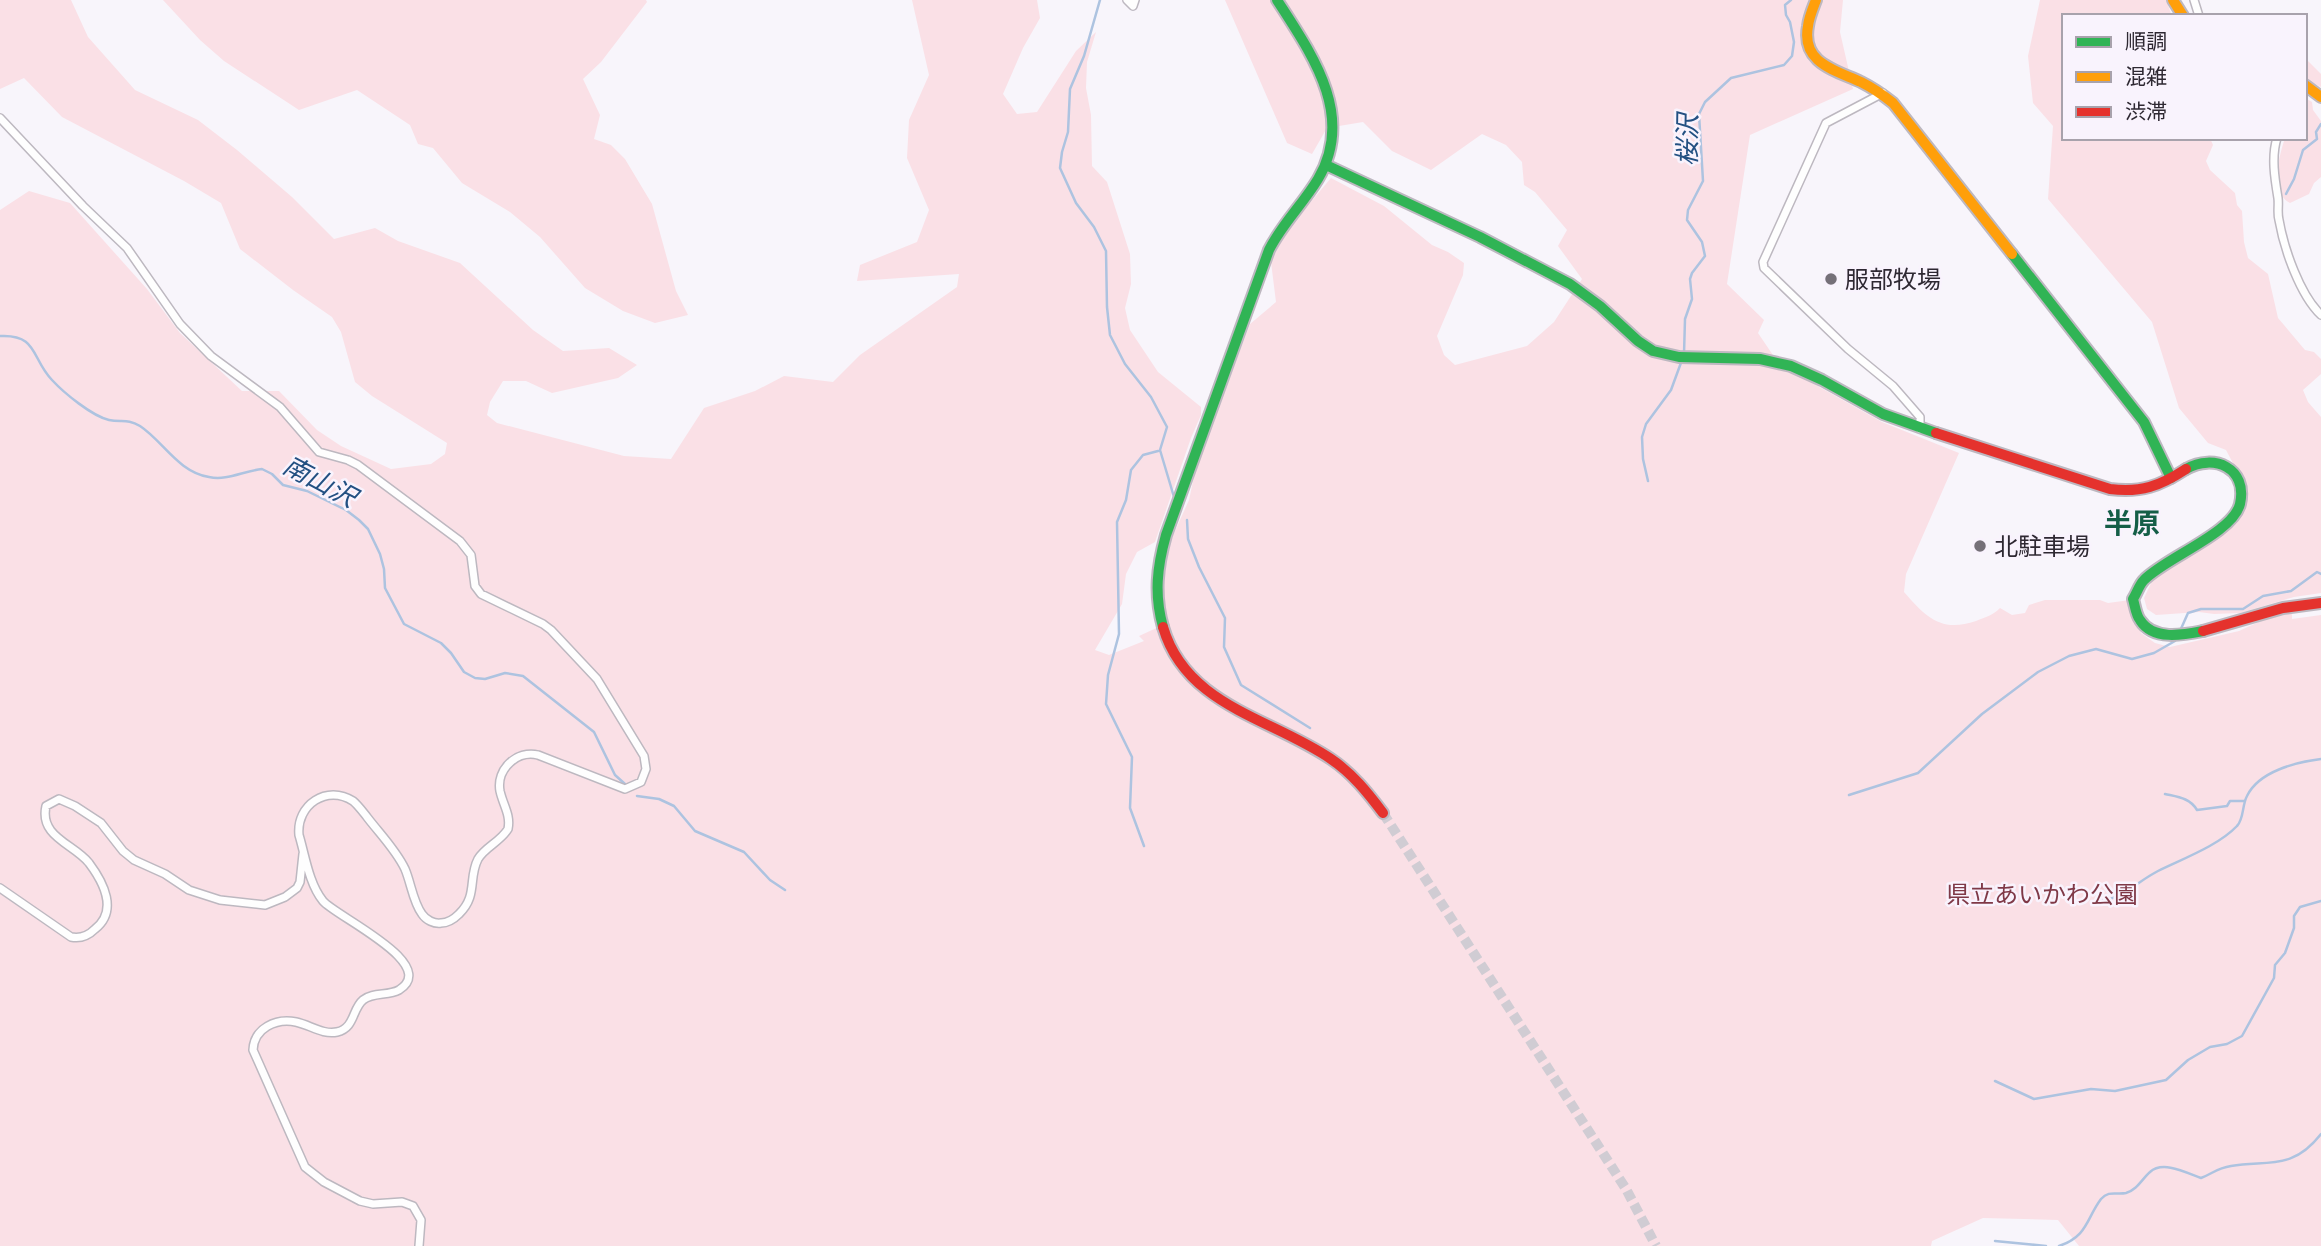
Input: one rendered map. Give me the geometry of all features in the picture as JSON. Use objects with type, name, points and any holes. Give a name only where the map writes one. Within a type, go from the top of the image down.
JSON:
[{"type":"main road","points":[[1277,0],[1321,75],[1330,97],[1332,135],[1326,165],[1315,185],[1276,235],[1269,250],[1166,536],[1157,576],[1158,611],[1169,644],[1197,684],[1222,702],[1333,759],[1352,775],[1383,813]]},
{"type":"main road","points":[[1816,0],[1807,25],[1807,45],[1810,53],[1816,61],[1832,72],[1859,80],[1883,93],[2139,415],[2155,441],[2171,478]]},
{"type":"main road","points":[[1326,165],[1501,247],[1549,273],[1595,302],[1641,344],[1656,352],[1690,357],[1752,357],[1788,365],[1817,377],[1884,415],[1920,429],[2110,489],[2130,492],[2159,486],[2191,465],[2204,461],[2225,466],[2233,472],[2242,491],[2241,503],[2232,520],[2158,567],[2138,588],[2134,606],[2143,624],[2161,635],[2178,634],[2283,608],[2321,603]]},
{"type":"street","points":[[1128,0],[1133,6],[1135,0]]},
{"type":"street","points":[[1883,93],[1826,123],[1763,262],[1765,268],[1848,349],[1893,386],[1920,417],[1920,429]]},
{"type":"street","points":[[0,118],[74,197],[127,248],[180,324],[211,356],[280,407],[319,453],[358,465],[465,547],[471,555],[475,586],[481,594],[543,624],[597,679],[644,757],[645,775],[637,785],[625,789],[538,755],[525,754],[515,757],[507,767],[500,787],[509,816],[508,829],[478,861],[472,894],[466,907],[444,923],[433,922],[423,916],[396,854],[358,806],[348,799],[325,795],[310,803],[302,815],[299,828],[303,846],[314,884],[322,900],[338,914],[397,953],[405,961],[407,981],[394,992],[367,997],[361,1002],[351,1024],[342,1031],[324,1031],[292,1021],[277,1023],[255,1036],[253,1049],[305,1167],[324,1182],[360,1201],[373,1204],[402,1202],[413,1206],[421,1220],[419,1246]]},
{"type":"street","points":[[2277,140],[2274,177],[2279,200],[2278,219],[2301,285],[2313,307],[2321,315]]},
{"type":"street","points":[[0,888],[71,937],[83,937],[102,923],[109,911],[108,900],[99,881],[87,860],[54,834],[46,817],[46,806],[59,799],[101,823],[128,856],[181,886],[219,900],[265,905],[292,892],[300,882],[303,846]]},
{"type":"green space","name":"県立あいかわ公園","points":[[0,0],[71,0],[88,37],[135,90],[198,120],[292,197],[334,239],[375,228],[398,241],[460,263],[533,330],[563,351],[609,348],[637,365],[618,378],[552,393],[526,381],[503,381],[490,402],[487,415],[497,423],[624,456],[671,459],[704,408],[755,391],[784,376],[833,382],[860,355],[957,287],[959,274],[857,281],[860,265],[917,242],[929,210],[907,158],[909,120],[929,75],[912,0],[1037,0],[1040,18],[1023,48],[1003,94],[1017,114],[1037,112],[1076,51],[1096,32],[1087,62],[1086,88],[1091,115],[1092,166],[1107,182],[1130,254],[1131,284],[1125,308],[1130,330],[1158,372],[1201,407],[1201,415],[1155,542],[1137,552],[1126,574],[1122,604],[1095,650],[1109,655],[1144,641],[1139,636],[1163,625],[1164,578],[1170,542],[1189,500],[1196,467],[1250,324],[1276,302],[1271,262],[1286,231],[1331,178],[1384,206],[1432,245],[1464,263],[1463,275],[1437,336],[1444,355],[1455,365],[1527,346],[1554,322],[1582,279],[1558,246],[1567,230],[1535,192],[1524,185],[1522,162],[1506,145],[1482,134],[1431,170],[1392,151],[1363,122],[1327,128],[1312,154],[1287,143],[1225,0],[1843,0],[1840,32],[1853,89],[1750,135],[1727,284],[1764,320],[1758,333],[1783,370],[1798,375],[1882,422],[1959,453],[1906,574],[1904,592],[1927,615],[1944,624],[1953,625],[1976,621],[2000,608],[2012,615],[2025,613],[2029,605],[2045,600],[2100,600],[2108,603],[2130,600],[2141,633],[2155,643],[2170,647],[2239,631],[2263,620],[2292,613],[2292,619],[2321,615],[2321,1246],[2079,1246],[2058,1220],[1983,1218],[1932,1241],[1931,1246],[0,1246],[0,210],[29,191],[70,203],[147,289],[180,333],[242,391],[279,391],[317,430],[341,446],[391,469],[431,464],[445,454],[447,443],[372,396],[355,382],[341,332],[332,317],[240,249],[221,203],[62,117],[24,78],[0,89]]},
{"type":"green space","points":[[163,0],[646,0],[601,62],[583,79],[600,115],[594,139],[611,145],[625,159],[652,204],[676,291],[688,315],[655,323],[623,311],[585,288],[540,237],[510,212],[462,183],[433,148],[418,144],[410,125],[357,90],[299,110],[224,61],[200,40]]},
{"type":"green space","points":[[2040,0],[2166,0],[2171,14],[2062,14],[2062,140],[2211,140],[2213,145],[2206,161],[2210,170],[2235,193],[2237,205],[2242,211],[2248,258],[2268,274],[2278,318],[2305,350],[2314,352],[2321,359],[2321,374],[2303,390],[2308,402],[2321,417],[2321,593],[2294,597],[2240,613],[2156,615],[2147,609],[2144,598],[2152,581],[2223,532],[2237,519],[2247,502],[2245,486],[2226,450],[2208,443],[2179,408],[2152,322],[2048,199],[2053,126],[2033,103],[2028,56]]},
{"type":"green space","points":[[2307,60],[2321,74],[2321,87],[2307,80]]},
{"type":"green space","points":[[2307,99],[2312,102],[2313,110],[2321,121],[2321,177],[2314,183],[2309,194],[2290,203],[2280,191],[2278,164],[2284,140],[2307,140]]},
{"type":"waterway","points":[[1100,0],[1084,56],[1070,89],[1068,132],[1060,168],[1076,203],[1094,227],[1106,251],[1110,335],[1125,364],[1151,397],[1167,427],[1160,450],[1174,497]]},
{"type":"waterway","name":"桜沢","points":[[1684,354],[1685,319],[1692,299],[1690,279],[1705,256],[1702,242],[1687,220],[1688,210],[1703,181],[1699,114],[1705,102],[1731,78],[1784,65],[1792,56],[1794,42],[1785,5],[1791,0]]},
{"type":"waterway","points":[[2286,194],[2303,150],[2317,139],[2316,132],[2321,124]]},
{"type":"waterway","name":"南山沢","points":[[0,336],[12,336],[28,343],[45,372],[71,397],[102,418],[128,421],[140,426],[188,469],[209,477],[222,478],[262,469],[283,485],[307,491],[346,510],[368,529],[380,554],[385,588],[404,624],[441,643],[464,672],[475,678],[485,679],[505,673],[523,676],[594,732],[615,775],[625,784]]},
{"type":"waterway","name":"桜沢","points":[[1648,481],[1642,437],[1646,424],[1671,390],[1682,360]]},
{"type":"waterway","points":[[1144,846],[1130,808],[1132,757],[1106,704],[1108,675],[1119,634],[1117,522],[1126,500],[1131,470],[1143,455],[1158,451]]},
{"type":"waterway","points":[[1187,520],[1188,539],[1225,618],[1224,647],[1241,685],[1310,728]]},
{"type":"waterway","points":[[2180,631],[2188,613],[2201,609],[2243,609],[2263,596],[2291,591],[2317,572],[2321,574]]},
{"type":"waterway","points":[[1849,795],[1918,773],[1982,714],[2038,672],[2069,656],[2096,649],[2132,659],[2154,653],[2175,641],[2177,637]]},
{"type":"waterway","points":[[2096,901],[2121,894],[2229,833],[2239,823],[2245,800],[2253,787],[2269,774],[2290,765],[2321,759]]},
{"type":"waterway","points":[[2165,794],[2187,800],[2197,810],[2227,806],[2230,801],[2244,801]]},
{"type":"waterway","name":"南山沢","points":[[637,796],[659,799],[674,806],[695,831],[744,852],[770,880],[785,890]]},
{"type":"waterway","points":[[1995,1081],[2034,1099],[2091,1089],[2115,1091],[2166,1080],[2188,1060],[2210,1047],[2227,1044],[2242,1036],[2274,978],[2275,965],[2285,953],[2294,928],[2294,916],[2300,907],[2321,901]]},
{"type":"waterway","points":[[2059,1246],[2081,1232],[2104,1196],[2130,1192],[2155,1169],[2168,1167],[2201,1178],[2226,1167],[2291,1158],[2301,1153],[2321,1134]]},
{"type":"waterway","points":[[1995,1241],[2046,1246]]},
{"type":"tunnel","points":[[1383,813],[1626,1189],[1656,1246]]},
{"type":"traffic: fast","points":[[1163,627],[1158,604],[1158,581],[1166,535],[1269,250],[1318,179],[1329,155],[1331,108],[1324,85],[1303,41],[1277,0]]},
{"type":"traffic: fast","points":[[1326,165],[1480,237],[1570,284],[1653,351],[1679,357],[1760,359],[1791,366],[1883,414],[1936,433]]},
{"type":"traffic: fast","points":[[2012,254],[2144,422],[2171,478]]},
{"type":"traffic: fast","points":[[2186,469],[2207,463],[2226,467],[2239,481],[2240,504],[2235,515],[2225,525],[2144,580],[2133,599],[2139,618],[2153,631],[2169,635],[2203,631]]},
{"type":"traffic: slow","points":[[1816,0],[1809,19],[1807,39],[1815,57],[1831,69],[1861,82],[1893,103],[2012,254]]},
{"type":"traffic: slow","points":[[2173,0],[2182,14]]},
{"type":"traffic: slow","points":[[2307,86],[2321,97]]},
{"type":"traffic: jam","points":[[1936,433],[2110,489],[2150,487],[2186,469]]},
{"type":"traffic: jam","points":[[2203,631],[2283,608],[2321,603]]},
{"type":"traffic: jam","points":[[1163,627],[1174,654],[1210,693],[1331,759],[1353,777],[1383,813]]},
{"type":"place","name":"服部牧場","points":[[1831,279]]},
{"type":"place","name":"北駐車場","points":[[1980,546]]},
{"type":"district","name":"半原","points":[[2132,522]]}]
